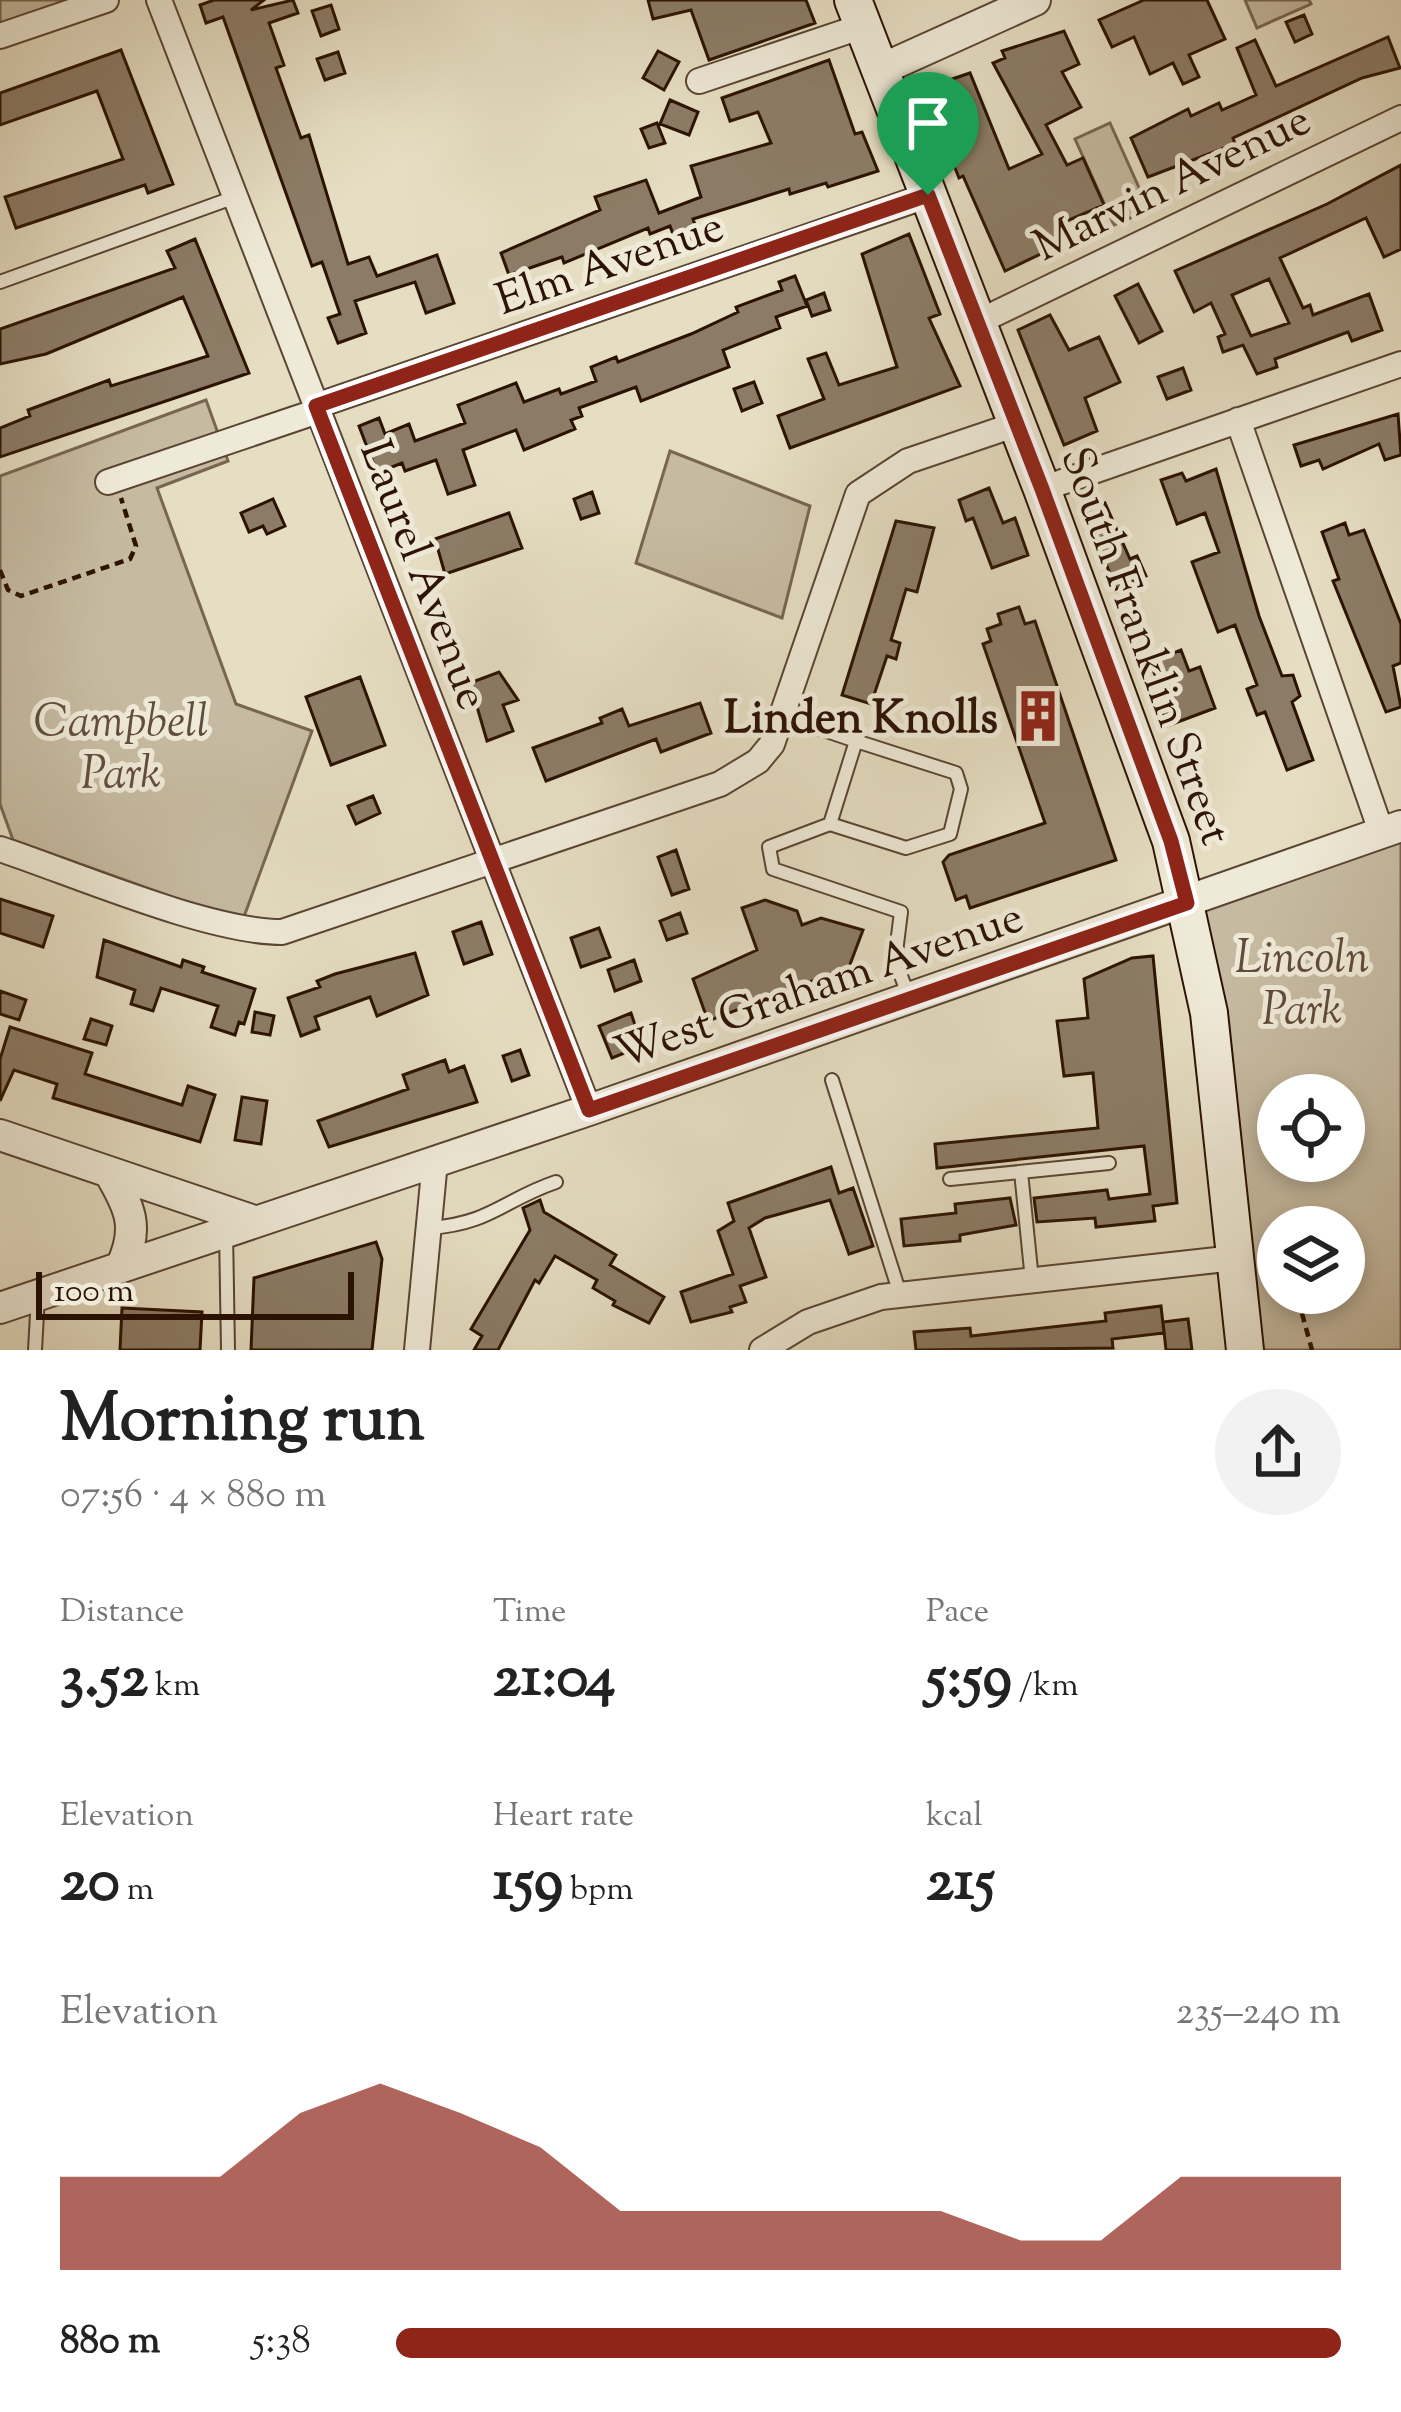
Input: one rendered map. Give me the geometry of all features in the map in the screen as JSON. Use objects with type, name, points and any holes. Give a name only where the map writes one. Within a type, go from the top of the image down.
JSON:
[{"type":"main road","name":"South Franklin Street","points":[[858,13],[1042,489],[1171,841],[1209,1013],[1245,1350]]},
{"type":"street","points":[[0,36],[106,0]]},
{"type":"street","name":"Laurel Avenue","points":[[159,0],[589,1110]]},
{"type":"street","points":[[880,70],[1035,0]]},
{"type":"street","points":[[699,81],[858,13]]},
{"type":"street","name":"Marvin Avenue","points":[[978,322],[1401,118]]},
{"type":"street","name":"Elm Avenue","points":[[111,481],[928,195]]},
{"type":"street","points":[[1042,489],[1401,364]]},
{"type":"street","points":[[1238,420],[1391,830]]},
{"type":"street","points":[[0,848],[259,932],[309,925],[720,784],[758,760],[785,716],[858,494],[908,461],[1017,424]]},
{"type":"street","name":"West Graham Avenue","points":[[0,1308],[589,1110],[1391,830]]},
{"type":"street","points":[[0,1136],[109,1172],[240,1226]]},
{"type":"street","points":[[417,1350],[435,1161]]},
{"type":"street","points":[[109,1172],[134,1224],[133,1244],[121,1267]]},
{"type":"street","points":[[762,1350],[845,1307],[900,1295],[1235,1258]]},
{"type":"lane","points":[[0,282],[235,197]]},
{"type":"lane","points":[[785,716],[956,773],[961,790],[950,834],[906,848],[830,824],[769,847],[773,869],[901,912],[895,960],[910,999]]},
{"type":"lane","points":[[830,824],[856,741]]},
{"type":"lane","points":[[832,1080],[900,1295]]},
{"type":"lane","points":[[950,1179],[1109,1163]]},
{"type":"lane","points":[[1021,1172],[1032,1280]]},
{"type":"lane","points":[[429,1228],[497,1214],[519,1195],[556,1183]]},
{"type":"lane","points":[[228,1350],[240,1226]]},
{"type":"lane","points":[[35,1350],[38,1295]]},
{"type":"path","points":[[0,570],[8,590],[21,596],[130,559],[136,546],[111,481]]},
{"type":"path","points":[[1302,1314],[1312,1350]]},
{"type":"green space","points":[[0,0],[92,0],[0,31]]},
{"type":"green space","points":[[1245,0],[1309,0],[1311,4],[1257,28]]},
{"type":"green space","points":[[1110,123],[1149,210],[1114,225],[1075,139]]},
{"type":"green space","name":"Campbell Park","points":[[206,400],[228,461],[157,488],[236,704],[312,731],[242,922],[13,840],[0,804],[0,476]]},
{"type":"green space","points":[[670,451],[810,506],[782,618],[636,563]]},
{"type":"green space","name":"Lincoln Park","points":[[1401,826],[1401,1350],[1245,1350],[1187,903]]},
{"type":"building","points":[[214,0],[264,0],[251,10],[293,0],[298,13],[269,23],[284,65],[276,68],[301,138],[309,135],[348,264],[369,257],[377,276],[437,255],[454,303],[426,313],[415,282],[355,301],[366,333],[338,343],[328,318],[340,314],[322,262],[312,266],[223,17],[206,23],[200,5]]},
{"type":"building","points":[[648,0],[806,0],[815,23],[709,60],[691,10],[653,19]]},
{"type":"building","points":[[1144,0],[1207,0],[1225,39],[1189,55],[1199,77],[1183,84],[1173,63],[1150,74],[1134,37],[1112,47],[1099,20]]},
{"type":"building","points":[[331,5],[339,29],[321,36],[312,11]]},
{"type":"building","points":[[1304,15],[1312,34],[1295,42],[1286,22]]},
{"type":"building","points":[[1064,31],[1079,64],[1062,72],[1081,107],[1046,125],[1067,165],[1083,158],[1104,205],[1062,223],[1070,240],[1005,271],[963,176],[959,178],[951,158],[957,156],[926,88],[970,73],[1009,169],[1042,154],[993,63],[1005,58],[1002,51]]},
{"type":"building","points":[[1388,37],[1400,68],[1362,78],[1233,138],[1235,144],[1148,177],[1131,138],[1188,109],[1191,116],[1219,103],[1222,110],[1256,95],[1237,48],[1255,40],[1276,86]]},
{"type":"building","points":[[121,50],[173,184],[148,193],[145,185],[16,228],[5,197],[123,159],[97,91],[0,125],[0,93]]},
{"type":"building","points":[[658,51],[679,62],[664,90],[643,78]]},
{"type":"building","points":[[338,52],[345,73],[325,80],[317,59]]},
{"type":"building","points":[[829,60],[855,134],[862,132],[878,171],[828,187],[826,183],[790,194],[789,189],[693,219],[699,236],[677,245],[670,226],[650,234],[648,228],[564,263],[562,257],[509,275],[501,253],[600,210],[595,197],[646,180],[659,213],[701,197],[691,166],[771,143],[758,112],[730,121],[722,98]]},
{"type":"building","points":[[670,100],[698,112],[689,135],[660,124]]},
{"type":"building","points":[[657,123],[665,143],[649,148],[641,129]]},
{"type":"building","points":[[1401,165],[1401,249],[1384,257],[1366,218],[1280,258],[1303,308],[1310,305],[1313,315],[1369,294],[1382,330],[1352,341],[1348,332],[1275,359],[1277,367],[1257,374],[1243,345],[1223,352],[1218,337],[1225,334],[1211,303],[1194,312],[1175,271],[1327,204]],"holes":[[[1269,279],[1289,323],[1251,336],[1232,295]]]},
{"type":"building","points":[[909,234],[940,314],[929,318],[960,386],[790,448],[778,416],[824,399],[808,359],[826,353],[839,385],[897,367],[862,254]]},
{"type":"building","points":[[195,239],[249,373],[0,457],[0,428],[30,416],[28,410],[109,380],[111,386],[208,356],[183,297],[46,354],[0,364],[0,329],[175,268],[167,251]]},
{"type":"building","points":[[795,276],[807,306],[776,317],[780,328],[723,350],[729,367],[641,401],[636,387],[579,408],[582,416],[571,420],[575,429],[524,450],[516,430],[463,450],[475,485],[448,494],[436,460],[405,471],[402,463],[377,473],[359,426],[379,418],[385,434],[409,424],[415,441],[465,423],[458,405],[516,383],[524,402],[559,389],[561,394],[596,381],[591,367],[616,357],[618,362],[691,334],[738,312],[736,307],[782,290],[779,282]]},
{"type":"building","points":[[1138,284],[1162,331],[1139,343],[1115,296]]},
{"type":"building","points":[[824,293],[830,310],[812,316],[806,300]]},
{"type":"building","points":[[1050,315],[1069,350],[1099,337],[1120,382],[1085,398],[1097,431],[1064,445],[1018,330]]},
{"type":"building","points":[[1183,368],[1191,390],[1167,399],[1158,377]]},
{"type":"building","points":[[754,382],[762,403],[742,411],[734,389]]},
{"type":"building","points":[[1398,414],[1401,455],[1385,460],[1379,444],[1323,469],[1319,460],[1301,466],[1294,445]]},
{"type":"building","points":[[1216,469],[1259,616],[1282,676],[1293,675],[1300,696],[1292,702],[1313,760],[1287,770],[1265,712],[1257,715],[1247,689],[1257,685],[1235,625],[1218,632],[1192,562],[1219,552],[1205,513],[1177,524],[1161,480],[1182,473],[1186,481]]},
{"type":"building","points":[[989,488],[1003,523],[1015,518],[1028,555],[992,568],[973,518],[966,521],[959,500]]},
{"type":"building","points":[[592,492],[599,513],[581,519],[574,499]]},
{"type":"building","points":[[273,499],[285,526],[267,534],[263,526],[249,532],[241,513]]},
{"type":"building","points":[[1105,503],[1130,559],[1137,556],[1146,576],[1116,589],[1088,518],[1088,509]]},
{"type":"building","points":[[509,513],[522,548],[445,574],[435,539]]},
{"type":"building","points":[[896,521],[934,528],[917,592],[906,589],[891,640],[900,643],[896,659],[887,656],[871,704],[842,695]]},
{"type":"building","points":[[1345,523],[1349,535],[1364,530],[1401,624],[1401,663],[1393,666],[1401,707],[1386,712],[1333,581],[1339,579],[1322,532]]},
{"type":"building","name":"Linden Knolls","points":[[1019,607],[1025,624],[1035,621],[1116,860],[970,908],[966,896],[956,900],[943,862],[949,855],[1045,823],[983,644],[991,641],[987,629],[1001,624],[998,614]]},
{"type":"building","points":[[1181,650],[1189,671],[1200,667],[1215,708],[1167,726],[1158,702],[1165,700],[1150,662]]},
{"type":"building","points":[[499,672],[518,700],[503,705],[513,731],[487,741],[470,683]]},
{"type":"building","points":[[360,677],[385,745],[331,765],[306,697]]},
{"type":"building","points":[[700,703],[711,733],[661,752],[656,739],[546,781],[533,748],[602,723],[600,718],[622,709],[629,726]]},
{"type":"building","points":[[373,796],[380,813],[356,824],[348,806]]},
{"type":"building","points":[[676,850],[689,889],[672,895],[658,857]]},
{"type":"building","points":[[0,899],[53,916],[43,947],[0,933]]},
{"type":"building","points":[[765,900],[797,911],[802,925],[821,918],[863,930],[849,967],[708,1021],[693,979],[757,950],[742,908]]},
{"type":"building","points":[[680,913],[687,933],[667,940],[660,921]]},
{"type":"building","points":[[481,922],[492,954],[464,964],[453,932]]},
{"type":"building","points":[[599,928],[610,957],[581,967],[571,938]]},
{"type":"building","points":[[104,940],[181,967],[183,960],[204,967],[202,972],[255,989],[244,1024],[239,1022],[235,1035],[211,1027],[218,1006],[161,988],[153,1011],[131,1004],[135,990],[97,977]]},
{"type":"building","points":[[415,953],[428,995],[377,1016],[370,997],[315,1017],[319,1029],[301,1036],[288,998],[320,987],[317,981],[335,974]]},
{"type":"building","points":[[1153,956],[1177,1203],[1153,1206],[1155,1221],[1096,1227],[1095,1218],[1037,1222],[1034,1198],[1107,1190],[1109,1199],[1150,1194],[1144,1146],[937,1168],[935,1144],[1098,1128],[1093,1073],[1064,1076],[1057,1021],[1088,1018],[1084,979],[1132,958]]},
{"type":"building","points":[[634,960],[641,981],[615,991],[608,970]]},
{"type":"building","points":[[0,991],[26,1000],[19,1020],[0,1014]]},
{"type":"building","points":[[255,1012],[274,1016],[270,1035],[252,1032]]},
{"type":"building","points":[[631,1013],[642,1046],[612,1058],[599,1026]]},
{"type":"building","points":[[91,1019],[112,1026],[106,1045],[84,1039]]},
{"type":"building","points":[[10,1027],[92,1053],[85,1074],[182,1105],[188,1086],[215,1095],[200,1142],[53,1098],[57,1084],[14,1070],[0,1101],[0,1059]]},
{"type":"building","points":[[520,1050],[529,1075],[512,1081],[503,1056]]},
{"type":"building","points":[[445,1060],[449,1072],[464,1066],[477,1102],[329,1147],[318,1121],[408,1089],[403,1075]]},
{"type":"building","points":[[242,1097],[267,1101],[261,1144],[235,1140]]},
{"type":"building","points":[[831,1167],[839,1193],[853,1188],[873,1246],[849,1254],[830,1200],[765,1218],[749,1228],[766,1277],[740,1286],[746,1302],[730,1307],[732,1312],[691,1322],[681,1292],[733,1274],[718,1231],[734,1221],[728,1203]]},
{"type":"building","points":[[1010,1198],[1016,1225],[960,1235],[960,1241],[904,1246],[901,1219],[956,1213],[955,1204]]},
{"type":"building","points":[[540,1200],[544,1212],[616,1255],[610,1265],[664,1297],[649,1323],[613,1305],[615,1301],[593,1288],[597,1280],[555,1256],[539,1283],[535,1280],[498,1350],[474,1350],[482,1336],[471,1329],[530,1230],[523,1208]]},
{"type":"building","points":[[376,1242],[382,1259],[372,1350],[251,1350],[254,1278]]},
{"type":"building","points":[[1161,1306],[1164,1333],[1112,1339],[1113,1348],[916,1350],[914,1332],[970,1328],[971,1336],[1106,1321],[1105,1313]]},
{"type":"building","points":[[122,1308],[202,1312],[200,1350],[120,1350]]},
{"type":"building","points":[[1188,1319],[1192,1350],[1166,1350],[1163,1322]]},
{"type":"place","name":"Linden Knolls","points":[[1038,716]]},
{"type":"route","points":[[928,195],[1171,841],[1187,903],[589,1110],[316,406],[928,195]]}]
